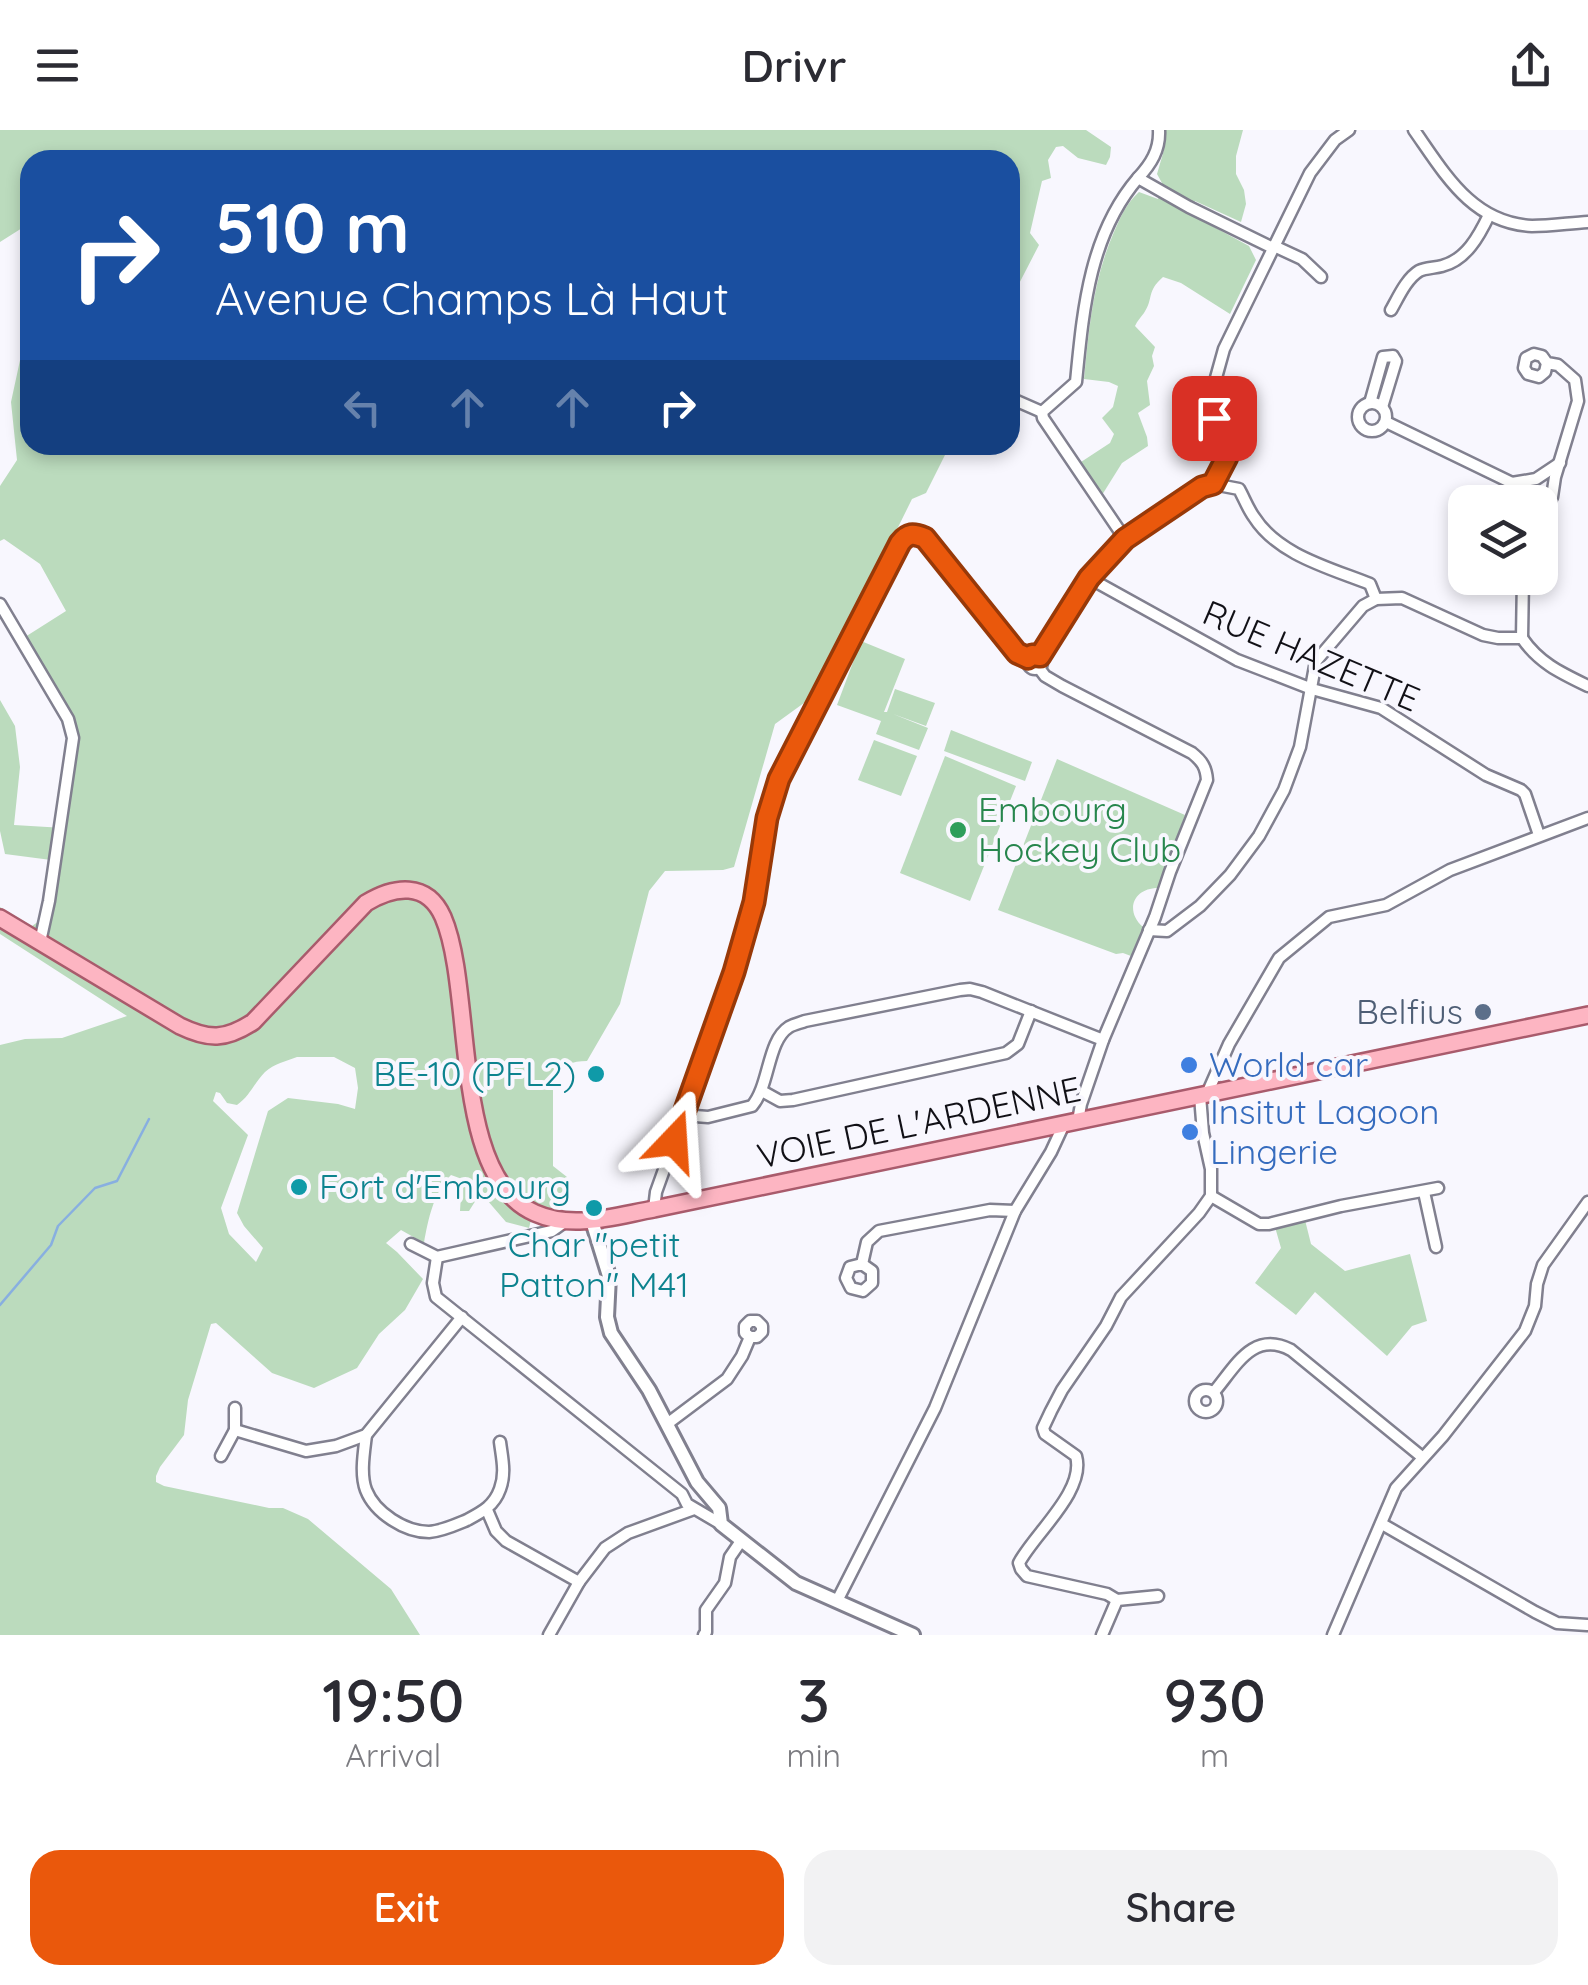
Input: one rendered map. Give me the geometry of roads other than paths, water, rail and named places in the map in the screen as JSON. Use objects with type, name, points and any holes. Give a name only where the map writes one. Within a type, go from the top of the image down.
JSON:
[{"type":"main road","name":"VOIE DE L'ARDENNE","points":[[40,942],[180,1026],[216,1037],[252,1022],[366,903],[398,889],[424,895],[436,906],[450,938],[484,1152],[504,1189],[524,1208],[566,1221],[592,1221],[1588,1016]]},
{"type":"main road","points":[[0,918],[40,942]]},
{"type":"street","points":[[1042,412],[1076,382],[1086,297],[1096,254],[1124,196],[1150,165],[1158,146],[1159,130]]},
{"type":"street","points":[[1213,484],[1227,457],[1214,418],[1214,385],[1230,333],[1310,172],[1335,140],[1349,130]]},
{"type":"street","points":[[1414,130],[1460,193],[1489,215],[1533,226],[1588,222]]},
{"type":"street","points":[[1138,178],[1189,207],[1302,260],[1321,277]]},
{"type":"street","points":[[1391,310],[1420,270],[1446,266],[1460,258],[1489,215]]},
{"type":"street","points":[[1370,403],[1383,357],[1393,356],[1396,361],[1382,407]]},
{"type":"street","points":[[1547,363],[1558,365],[1575,380],[1578,400],[1554,485]]},
{"type":"street","points":[[1020,402],[1042,412]]},
{"type":"street","points":[[1370,403],[1382,407],[1386,422],[1381,428],[1375,431],[1362,426],[1358,420],[1363,406],[1370,403]]},
{"type":"street","points":[[1042,412],[1125,539]]},
{"type":"street","points":[[1386,422],[1512,483],[1536,479],[1561,462]]},
{"type":"street","points":[[1036,660],[1089,578],[1125,539],[1202,487],[1213,484],[1238,489],[1255,520],[1274,540],[1300,556],[1370,584],[1376,599]]},
{"type":"street","points":[[654,1208],[682,1115],[740,954],[754,902],[767,818],[779,779],[900,543],[914,534],[925,538],[1017,653],[1036,660],[1044,676],[1192,753],[1201,760],[1207,780],[1081,1104],[1015,1211],[935,1408],[836,1601]]},
{"type":"street","name":"RUE HAZETTE","points":[[1089,578],[1237,660],[1312,690],[1382,708],[1486,775],[1525,794],[1539,835]]},
{"type":"street","points":[[1523,595],[1522,638],[1548,667],[1588,686]]},
{"type":"street","points":[[1149,930],[1167,931],[1200,906],[1230,876],[1259,836],[1284,790],[1300,747],[1316,661],[1363,606],[1376,599],[1402,598],[1482,635],[1522,638]]},
{"type":"street","points":[[0,604],[68,719],[73,738],[50,901],[40,942]]},
{"type":"street","points":[[1158,1596],[1117,1600],[1028,1576],[1020,1563],[1053,1519],[1078,1470],[1076,1456],[1045,1434],[1043,1428],[1051,1410],[1121,1298],[1211,1196],[1204,1095],[1229,1044],[1279,958],[1329,917],[1386,905],[1438,875],[1588,818]]},
{"type":"street","points":[[682,1115],[708,1117],[752,1106],[762,1091],[775,1044],[787,1028],[805,1021],[970,989],[1103,1040]]},
{"type":"street","points":[[762,1091],[780,1100],[793,1100],[1006,1052],[1018,1044],[1030,1011]]},
{"type":"street","points":[[1211,1196],[1260,1224],[1438,1188]]},
{"type":"street","points":[[1424,1192],[1436,1247]]},
{"type":"street","points":[[1333,1635],[1362,1554],[1382,1524],[1396,1488],[1443,1436],[1524,1331],[1535,1306],[1543,1264],[1588,1202]]},
{"type":"street","points":[[862,1264],[867,1242],[879,1231],[990,1210],[1015,1211]]},
{"type":"street","points":[[411,1244],[437,1257],[552,1231],[566,1221]]},
{"type":"street","points":[[592,1221],[609,1276],[609,1328],[649,1390],[697,1482],[719,1508],[722,1524]]},
{"type":"street","points":[[437,1257],[433,1283],[436,1296],[682,1494],[687,1504],[722,1524],[786,1576],[912,1635]]},
{"type":"street","points":[[235,1430],[306,1451],[366,1435],[462,1317]]},
{"type":"street","points":[[667,1424],[728,1379],[750,1338]]},
{"type":"street","points":[[1214,1392],[1252,1348],[1278,1344],[1291,1350],[1422,1458]]},
{"type":"street","points":[[221,1456],[235,1430],[235,1408]]},
{"type":"street","points":[[366,1435],[366,1490],[381,1512],[403,1527],[429,1532],[487,1510],[500,1489],[504,1470],[500,1442]]},
{"type":"street","points":[[549,1635],[579,1582],[605,1548],[628,1533],[694,1509]]},
{"type":"street","points":[[487,1510],[496,1531],[506,1541],[579,1582]]},
{"type":"street","points":[[1382,1524],[1535,1612],[1557,1622],[1588,1625]]},
{"type":"street","points":[[704,1635],[706,1610],[725,1583],[730,1556],[741,1541]]},
{"type":"street","points":[[1102,1635],[1117,1600]]},
{"type":"street","points":[[1580,1635],[1588,1625]]},
{"type":"waterway","points":[[0,1305],[51,1245],[58,1226],[95,1188],[117,1181],[149,1119]]},
{"type":"place","name":"Embourg Hockey Club","points":[[958,830]]},
{"type":"place","name":"Belfius","points":[[1483,1012]]},
{"type":"place","name":"World car","points":[[1189,1065]]},
{"type":"place","name":"BE-10 (PFL2)","points":[[596,1074]]},
{"type":"place","name":"Insitut Lagoon Lingerie","points":[[1190,1132]]},
{"type":"place","name":"Fort d'Embourg","points":[[299,1187]]},
{"type":"place","name":"Char \"petit Patton\" M41","points":[[594,1208]]}]
